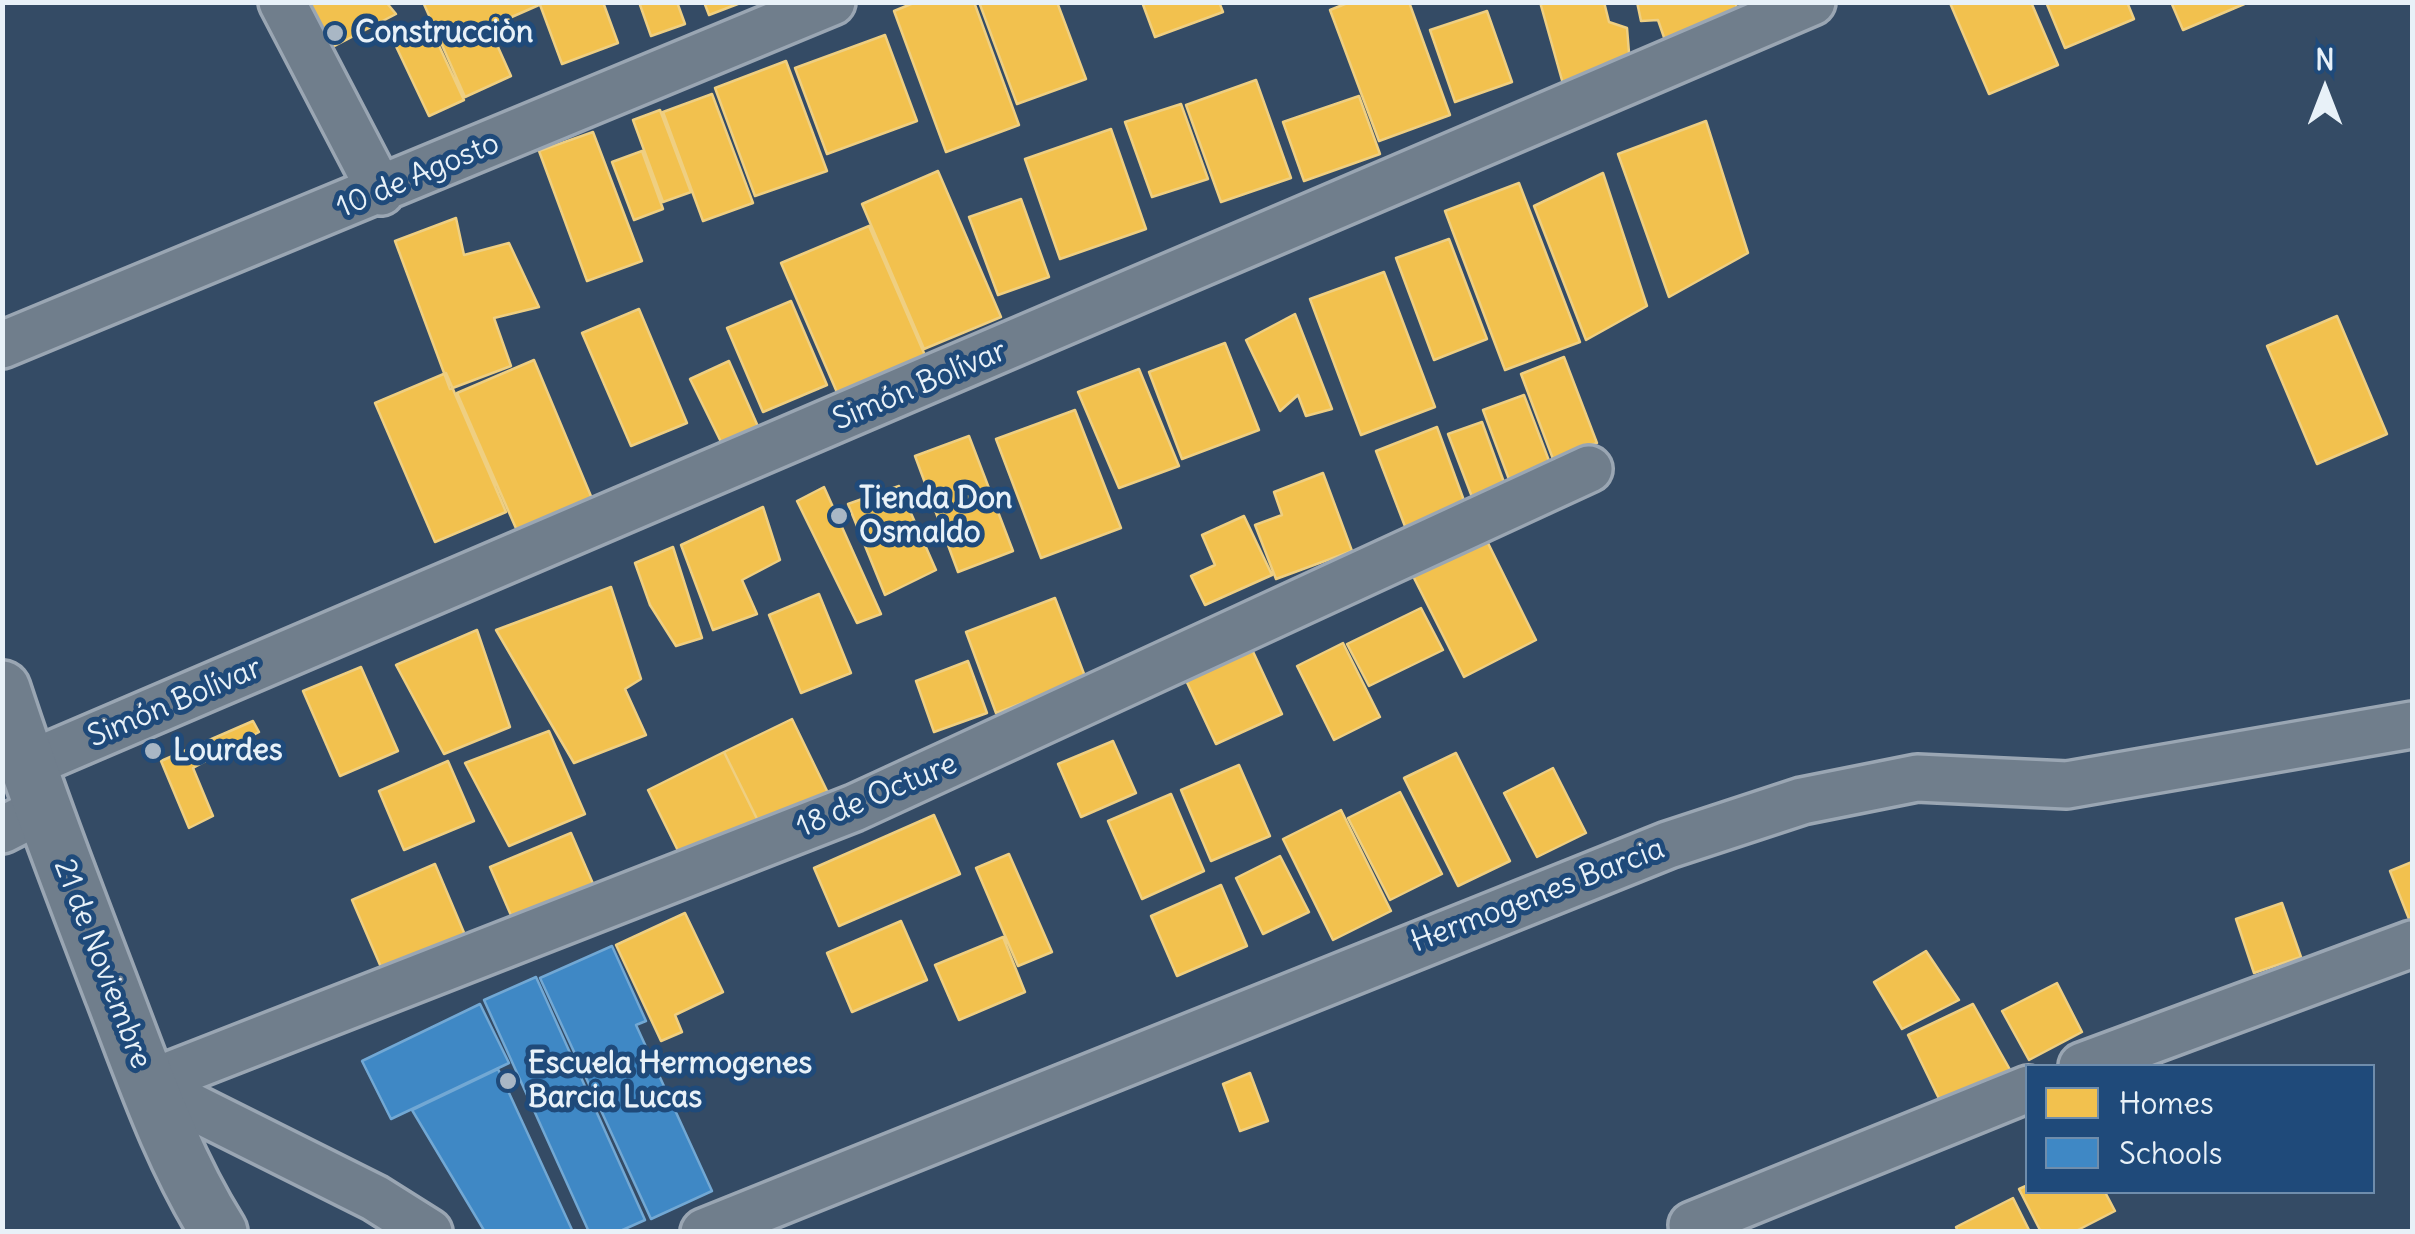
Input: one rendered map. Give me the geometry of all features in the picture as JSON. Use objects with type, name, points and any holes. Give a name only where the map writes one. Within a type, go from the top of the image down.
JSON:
[{"type":"street","points":[[282,2],[381,192]]},
{"type":"street","name":"10 de Agosto","points":[[2,345],[381,192],[832,2]]},
{"type":"street","name":"Simón Bolívar","points":[[24,802],[1812,2]]},
{"type":"street","name":"18 de Octure","points":[[148,1084],[854,808],[1589,469]]},
{"type":"street","name":"21 de Noviembre","points":[[2,689],[24,802],[190,1186],[219,1232]]},
{"type":"street","name":"Hermogenes Barcia","points":[[704,1232],[1649,852],[1802,801],[1917,778],[2067,785],[2412,725]]},
{"type":"street","points":[[2087,1064],[2412,944]]},
{"type":"street","points":[[148,1084],[375,1198],[429,1232]]},
{"type":"street","points":[[1692,1225],[2025,1090]]},
{"type":"building: Homes","name":"Construcciòn","points":[[293,2],[386,2],[396,14],[323,52]]},
{"type":"building: Homes","points":[[423,2],[539,5],[489,27],[511,76],[465,97]]},
{"type":"building: Homes","points":[[539,2],[603,2],[618,43],[562,64]]},
{"type":"building: Homes","points":[[639,2],[677,2],[685,24],[651,36]]},
{"type":"building: Homes","points":[[704,2],[743,2],[709,15]]},
{"type":"building: Homes","points":[[916,2],[974,2],[1019,125],[946,152],[894,11]]},
{"type":"building: Homes","points":[[979,2],[1057,2],[1086,79],[1017,104]]},
{"type":"building: Homes","points":[[1142,2],[1219,2],[1223,12],[1155,37]]},
{"type":"building: Homes","points":[[1350,2],[1409,2],[1450,115],[1379,141],[1330,10]]},
{"type":"building: Homes","points":[[1540,2],[1604,2],[1609,22],[1627,28],[1630,65],[1565,91]]},
{"type":"building: Homes","points":[[1637,2],[1735,2],[1739,14],[1667,46],[1658,20],[1641,21]]},
{"type":"building: Homes","points":[[2031,2],[2058,65],[1989,94],[1950,3]]},
{"type":"building: Homes","points":[[2046,2],[2127,2],[2134,19],[2065,48]]},
{"type":"building: Homes","points":[[2171,2],[2249,2],[2183,30]]},
{"type":"building: Homes","points":[[1487,11],[1512,82],[1455,102],[1430,30]]},
{"type":"building: Homes","points":[[429,24],[464,100],[429,116],[393,40]]},
{"type":"building: Homes","points":[[885,35],[917,121],[827,154],[795,68]]},
{"type":"building: Homes","points":[[786,61],[827,171],[755,196],[715,88]]},
{"type":"building: Homes","points":[[1256,80],[1291,178],[1221,202],[1186,105]]},
{"type":"building: Homes","points":[[712,94],[753,203],[703,221],[663,112]]},
{"type":"building: Homes","points":[[1359,96],[1380,154],[1304,181],[1283,122]]},
{"type":"building: Homes","points":[[1181,104],[1208,179],[1152,197],[1125,122]]},
{"type":"building: Homes","points":[[660,110],[691,192],[663,202],[633,120]]},
{"type":"building: Homes","points":[[1706,121],[1748,253],[1669,297],[1618,154]]},
{"type":"building: Homes","points":[[1111,129],[1146,229],[1060,259],[1025,159]]},
{"type":"building: Homes","points":[[593,132],[642,261],[587,281],[539,151]]},
{"type":"building: Homes","points":[[642,151],[663,209],[634,220],[612,162]]},
{"type":"building: Homes","points":[[938,171],[1001,317],[924,349],[862,204]]},
{"type":"building: Homes","points":[[1603,173],[1647,306],[1586,340],[1534,206]]},
{"type":"building: Homes","points":[[1519,183],[1580,342],[1505,370],[1445,211]]},
{"type":"building: Homes","points":[[1021,199],[1049,277],[998,295],[969,217]]},
{"type":"building: Homes","points":[[456,218],[464,255],[509,243],[539,307],[494,318],[511,366],[450,389],[395,241]]},
{"type":"building: Homes","points":[[869,226],[927,360],[839,397],[781,263]]},
{"type":"building: Homes","points":[[1449,239],[1487,339],[1434,360],[1396,258]]},
{"type":"building: Homes","points":[[1384,272],[1435,407],[1361,435],[1310,299]]},
{"type":"building: Homes","points":[[791,301],[827,385],[763,412],[727,328]]},
{"type":"building: Homes","points":[[639,309],[687,423],[631,446],[582,333]]},
{"type":"building: Homes","points":[[1295,314],[1332,409],[1306,416],[1298,395],[1280,411],[1246,340]]},
{"type":"building: Homes","points":[[2337,316],[2387,434],[2317,464],[2267,346]]},
{"type":"building: Homes","points":[[1225,343],[1259,430],[1182,459],[1149,372]]},
{"type":"building: Homes","points":[[1564,357],[1597,443],[1553,459],[1521,374]]},
{"type":"building: Homes","points":[[534,360],[593,501],[518,533],[457,393]]},
{"type":"building: Homes","points":[[729,361],[760,431],[723,446],[690,379]]},
{"type":"building: Homes","points":[[1139,369],[1179,466],[1119,488],[1078,392]]},
{"type":"building: Homes","points":[[446,373],[506,512],[435,542],[375,403]]},
{"type":"building: Homes","points":[[1524,395],[1551,466],[1510,482],[1483,410]]},
{"type":"building: Homes","points":[[1075,410],[1121,528],[1041,558],[996,439]]},
{"type":"building: Homes","points":[[1482,422],[1505,485],[1472,497],[1448,434]]},
{"type":"building: Homes","points":[[1437,427],[1466,506],[1406,529],[1376,451]]},
{"type":"building: Homes","points":[[969,436],[1013,551],[958,572],[915,456]]},
{"type":"building: Homes","points":[[1323,473],[1352,551],[1276,579],[1255,525],[1282,515],[1274,492]]},
{"type":"building: Homes","points":[[899,486],[936,570],[885,595],[848,504]]},
{"type":"building: Homes","points":[[824,487],[881,614],[857,623],[797,501]]},
{"type":"building: Homes","points":[[763,507],[780,560],[742,580],[757,614],[713,630],[681,545]]},
{"type":"building: Homes","points":[[1244,516],[1272,575],[1205,605],[1191,576],[1215,565],[1202,535]]},
{"type":"building: Homes","points":[[1486,539],[1536,640],[1464,677],[1413,576]]},
{"type":"building: Homes","points":[[673,547],[702,638],[676,646],[650,605],[635,563]]},
{"type":"building: Homes","points":[[611,587],[641,679],[625,689],[646,735],[574,763],[496,630]]},
{"type":"building: Homes","points":[[819,594],[851,673],[801,693],[769,615]]},
{"type":"building: Homes","points":[[1055,598],[1086,679],[996,713],[966,632]]},
{"type":"building: Homes","points":[[1421,608],[1443,650],[1369,686],[1347,644]]},
{"type":"building: Homes","points":[[477,630],[510,727],[444,754],[396,665]]},
{"type":"building: Homes","points":[[1249,643],[1282,714],[1216,744],[1183,674]]},
{"type":"building: Homes","points":[[1343,643],[1380,717],[1334,740],[1297,666]]},
{"type":"building: Homes","points":[[968,661],[987,713],[934,732],[916,681]]},
{"type":"building: Homes","points":[[361,667],[398,751],[340,776],[303,691]]},
{"type":"building: Homes","points":[[792,719],[830,797],[763,831],[724,752]]},
{"type":"building: Homes","points":[[253,721],[259,732],[193,768],[213,816],[189,828],[161,761]]},
{"type":"building: Homes","points":[[549,731],[585,814],[509,846],[465,763]]},
{"type":"building: Homes","points":[[1113,741],[1136,793],[1081,817],[1058,764]]},
{"type":"building: Homes","points":[[724,752],[763,831],[687,869],[648,790]]},
{"type":"building: Homes","points":[[1456,753],[1510,861],[1458,886],[1404,778]]},
{"type":"building: Homes","points":[[448,761],[474,821],[404,850],[379,791]]},
{"type":"building: Homes","points":[[1239,765],[1270,836],[1211,861],[1181,790]]},
{"type":"building: Homes","points":[[1553,768],[1586,833],[1537,857],[1504,793]]},
{"type":"building: Homes","points":[[1400,792],[1442,874],[1390,900],[1348,818]]},
{"type":"building: Homes","points":[[1171,794],[1204,871],[1142,899],[1108,821]]},
{"type":"building: Homes","points":[[1341,810],[1391,911],[1333,940],[1283,839]]},
{"type":"building: Homes","points":[[934,815],[960,874],[839,926],[814,868]]},
{"type":"building: Homes","points":[[571,833],[604,909],[523,943],[490,867]]},
{"type":"building: Homes","points":[[1009,854],[1052,952],[1018,966],[976,868]]},
{"type":"building: Homes","points":[[1280,856],[1309,912],[1263,934],[1236,878]]},
{"type":"building: Homes","points":[[2412,862],[2412,923],[2411,924],[2390,871]]},
{"type":"building: Homes","points":[[435,864],[476,961],[393,995],[352,900]]},
{"type":"building: Homes","points":[[1221,885],[1247,946],[1177,976],[1151,916]]},
{"type":"building: Homes","points":[[2282,903],[2301,957],[2254,973],[2236,919]]},
{"type":"building: Homes","points":[[685,913],[723,992],[675,1015],[682,1032],[661,1041],[616,945]]},
{"type":"building: Homes","points":[[901,921],[927,980],[852,1012],[827,953]]},
{"type":"building: Homes","points":[[1003,937],[1025,992],[959,1020],[935,965]]},
{"type":"building: Homes","points":[[1926,951],[1959,1000],[1902,1029],[1874,982]]},
{"type":"building: Homes","points":[[2057,983],[2082,1032],[2029,1060],[2002,1011]]},
{"type":"building: Homes","points":[[1973,1004],[2013,1075],[1945,1111],[1908,1035]]},
{"type":"building: Homes","points":[[1250,1073],[1268,1121],[1240,1131],[1223,1084]]},
{"type":"building: Homes","points":[[2025,1186],[2025,1194],[2106,1194],[2115,1211],[2074,1232],[2041,1232],[2019,1189]]},
{"type":"building: Homes","points":[[2013,1198],[2030,1232],[1958,1232],[1956,1227]]},
{"type":"building: Schools","points":[[612,946],[646,1021],[636,1025],[712,1191],[651,1219],[540,978]]},
{"type":"building: Schools","points":[[536,977],[645,1220],[618,1232],[589,1232],[484,1000]]},
{"type":"building: Schools","points":[[480,1004],[509,1063],[391,1119],[362,1061]]},
{"type":"building: Schools","points":[[498,1069],[573,1232],[485,1232],[412,1110]]},
{"type":"place","name":"Construcciòn","points":[[335,33]]},
{"type":"place","name":"Tienda Don Osmaldo","points":[[839,516]]},
{"type":"place","name":"Lourdes","points":[[153,751]]},
{"type":"place","name":"Escuela Hermogenes Barcia Lucas","points":[[508,1081]]}]
